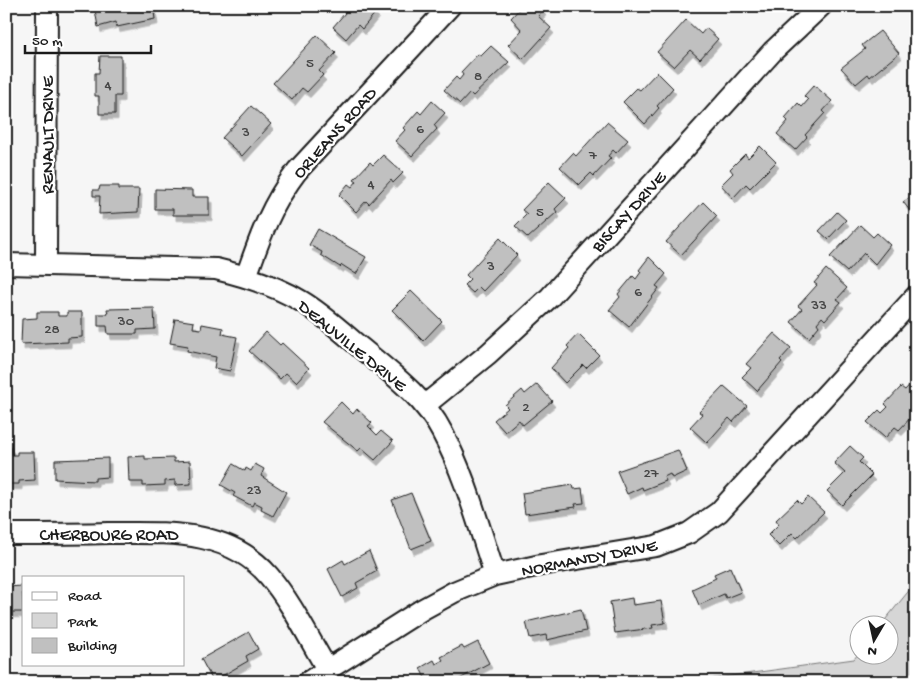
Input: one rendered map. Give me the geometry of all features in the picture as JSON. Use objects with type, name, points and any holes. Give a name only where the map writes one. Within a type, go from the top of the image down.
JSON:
[{"type":"street","name":"RENAULT DRIVE","points":[[46,6],[46,264]]},
{"type":"street","name":"ORLEANS ROAD","points":[[246,277],[264,225],[280,194],[297,171],[450,6]]},
{"type":"street","name":"BISCAY DRIVE","points":[[425,405],[488,354],[550,297],[773,51],[821,6]]},
{"type":"street","name":"DEAUVILLE DRIVE","points":[[6,264],[179,266],[216,269],[246,277],[300,300],[323,316],[407,387],[425,405],[442,432],[456,464],[496,575]]},
{"type":"street","name":"NORMANDY DRIVE","points":[[308,682],[423,608],[454,592],[496,575],[571,558],[656,546],[689,533],[719,512],[916,296]]},
{"type":"street","name":"CHERBOURG ROAD","points":[[6,534],[154,532],[211,539],[232,548],[252,560],[269,576],[327,669]]},
{"type":"green space","points":[[916,582],[916,682],[687,682],[850,660],[850,666],[900,666],[900,616],[888,616]]},
{"type":"building","points":[[111,6],[153,6],[155,19],[117,27],[116,22],[98,27],[95,10]]},
{"type":"building","points":[[344,6],[376,6],[373,9],[376,12],[362,29],[358,25],[346,39],[333,27],[345,13],[341,9]]},
{"type":"building","points":[[522,6],[539,6],[543,10],[538,16],[551,28],[523,59],[508,45],[522,30],[511,18]]},
{"type":"building","points":[[686,20],[701,34],[706,28],[718,39],[700,59],[690,50],[674,67],[657,52]]},
{"type":"building","points":[[880,31],[899,53],[870,77],[868,74],[856,84],[841,68],[865,49],[862,45]]},
{"type":"building","points":[[317,35],[336,53],[319,71],[323,75],[307,92],[302,88],[292,100],[273,83]]},
{"type":"building","points":[[491,46],[509,62],[473,96],[470,93],[460,104],[444,90],[456,77],[459,80],[463,75],[461,72],[478,54],[481,56]]},
{"type":"building","points":[[100,56],[121,56],[121,96],[115,96],[115,114],[99,114],[99,96],[95,96],[95,73],[99,73]]},
{"type":"building","points":[[657,72],[673,88],[657,106],[659,108],[645,124],[623,102],[637,88],[640,90]]},
{"type":"building","points":[[814,85],[832,101],[823,111],[825,113],[805,135],[807,137],[795,150],[777,134],[788,121],[785,118],[798,103],[802,107],[808,100],[804,96]]},
{"type":"building","points":[[432,101],[445,113],[434,125],[437,129],[412,156],[395,141],[405,130],[403,128],[418,111],[421,114]]},
{"type":"building","points":[[251,106],[271,124],[242,156],[222,138]]},
{"type":"building","points":[[607,122],[628,140],[616,153],[613,150],[608,156],[611,158],[594,176],[591,173],[579,185],[560,167],[573,153],[576,156]]},
{"type":"building","points":[[760,146],[776,162],[750,188],[746,184],[733,198],[721,185],[733,173],[730,169],[745,154],[748,158]]},
{"type":"building","points":[[383,155],[403,173],[393,183],[391,180],[369,204],[366,201],[356,212],[339,195],[348,184],[352,187],[357,181],[354,179],[370,162],[373,165]]},
{"type":"building","points":[[549,182],[566,198],[555,209],[557,212],[528,238],[515,226],[527,214],[522,210]]},
{"type":"building","points":[[100,186],[119,186],[119,189],[139,189],[138,212],[99,214],[100,196],[93,196],[93,190],[99,190]]},
{"type":"building","points":[[155,189],[192,190],[192,197],[209,197],[209,215],[173,215],[173,209],[155,209]]},
{"type":"building","points":[[916,193],[916,218],[903,202]]},
{"type":"building","points":[[703,202],[717,216],[681,255],[666,242]]},
{"type":"building","points":[[837,212],[846,220],[828,239],[819,231]]},
{"type":"building","points":[[860,225],[873,237],[877,233],[890,245],[875,264],[864,253],[847,272],[830,257]]},
{"type":"building","points":[[318,229],[366,257],[356,274],[342,265],[340,267],[321,255],[322,252],[309,245]]},
{"type":"building","points":[[500,238],[517,255],[483,291],[479,287],[473,293],[464,285],[470,279],[466,275]]},
{"type":"building","points":[[649,257],[666,274],[656,286],[659,288],[629,327],[609,310],[620,297],[618,294],[633,276],[636,279],[641,272],[639,270]]},
{"type":"building","points":[[826,269],[847,288],[837,299],[841,302],[825,320],[822,317],[817,323],[819,326],[809,338],[791,322],[802,309],[798,306],[817,285],[814,283]]},
{"type":"building","points":[[411,291],[442,321],[423,341],[392,310]]},
{"type":"building","points":[[154,308],[155,329],[137,330],[137,334],[108,334],[107,326],[98,326],[98,314],[108,314],[107,309]]},
{"type":"building","points":[[37,312],[58,312],[58,316],[67,316],[67,312],[82,312],[82,337],[68,338],[68,342],[21,344],[22,319],[37,318]]},
{"type":"building","points":[[175,319],[194,322],[193,328],[201,329],[202,324],[223,328],[222,334],[237,337],[230,371],[214,368],[216,357],[187,351],[188,346],[170,343]]},
{"type":"building","points":[[266,332],[280,345],[282,343],[309,368],[296,382],[286,373],[280,379],[249,351]]},
{"type":"building","points":[[774,333],[791,348],[780,360],[782,362],[757,391],[742,377],[751,368],[746,364]]},
{"type":"building","points":[[578,334],[599,355],[586,368],[583,365],[565,383],[551,368],[569,348],[567,346]]},
{"type":"building","points":[[915,379],[916,412],[899,430],[895,427],[885,438],[867,422],[879,410],[882,413],[888,407],[885,404],[901,387],[905,390]]},
{"type":"building","points":[[537,384],[552,401],[523,425],[519,420],[505,432],[494,420],[508,408],[505,405],[522,390],[525,394]]},
{"type":"building","points":[[724,386],[747,406],[733,422],[729,418],[707,443],[690,427],[702,414],[699,412]]},
{"type":"building","points":[[341,402],[353,414],[357,409],[372,423],[368,426],[377,435],[381,431],[393,441],[375,460],[361,448],[358,451],[322,422]]},
{"type":"building","points":[[850,446],[863,458],[859,462],[872,475],[842,505],[827,491],[845,473],[834,463]]},
{"type":"building","points":[[11,447],[12,455],[17,455],[17,452],[34,452],[35,480],[19,481],[19,484],[6,484],[6,448]]},
{"type":"building","points":[[678,450],[687,471],[672,478],[670,474],[664,477],[666,481],[643,490],[642,487],[627,494],[617,471]]},
{"type":"building","points":[[145,456],[145,459],[174,458],[174,462],[190,461],[191,484],[175,485],[175,480],[165,481],[165,485],[143,486],[143,482],[129,482],[128,457]]},
{"type":"building","points":[[108,458],[108,477],[95,478],[95,481],[55,479],[55,460]]},
{"type":"building","points":[[233,464],[245,471],[246,468],[251,471],[255,464],[264,469],[261,476],[286,492],[273,516],[261,510],[262,506],[254,502],[252,506],[233,496],[235,493],[221,485]]},
{"type":"building","points":[[573,485],[574,489],[582,488],[584,503],[575,504],[576,507],[525,514],[522,493]]},
{"type":"building","points":[[411,493],[431,541],[411,549],[392,500]]},
{"type":"building","points":[[808,497],[824,512],[797,538],[792,533],[779,546],[768,535],[779,524],[776,520],[797,500],[801,504]]},
{"type":"building","points":[[369,551],[377,571],[356,583],[358,588],[342,597],[328,569],[343,560],[345,564]]},
{"type":"building","points":[[730,567],[741,592],[726,598],[724,594],[699,605],[692,589],[716,578],[714,574]]},
{"type":"building","points":[[6,582],[7,587],[22,586],[22,612],[7,612]]},
{"type":"building","points":[[632,598],[633,605],[661,601],[665,623],[652,625],[653,628],[615,633],[610,602]]},
{"type":"building","points":[[581,609],[586,631],[547,640],[546,635],[530,638],[526,622]]},
{"type":"building","points":[[249,632],[258,649],[246,656],[248,661],[213,681],[201,659]]},
{"type":"building","points":[[478,642],[489,663],[454,682],[427,682],[420,668],[434,660],[436,664],[443,660],[441,657],[462,646],[464,649]]}]
